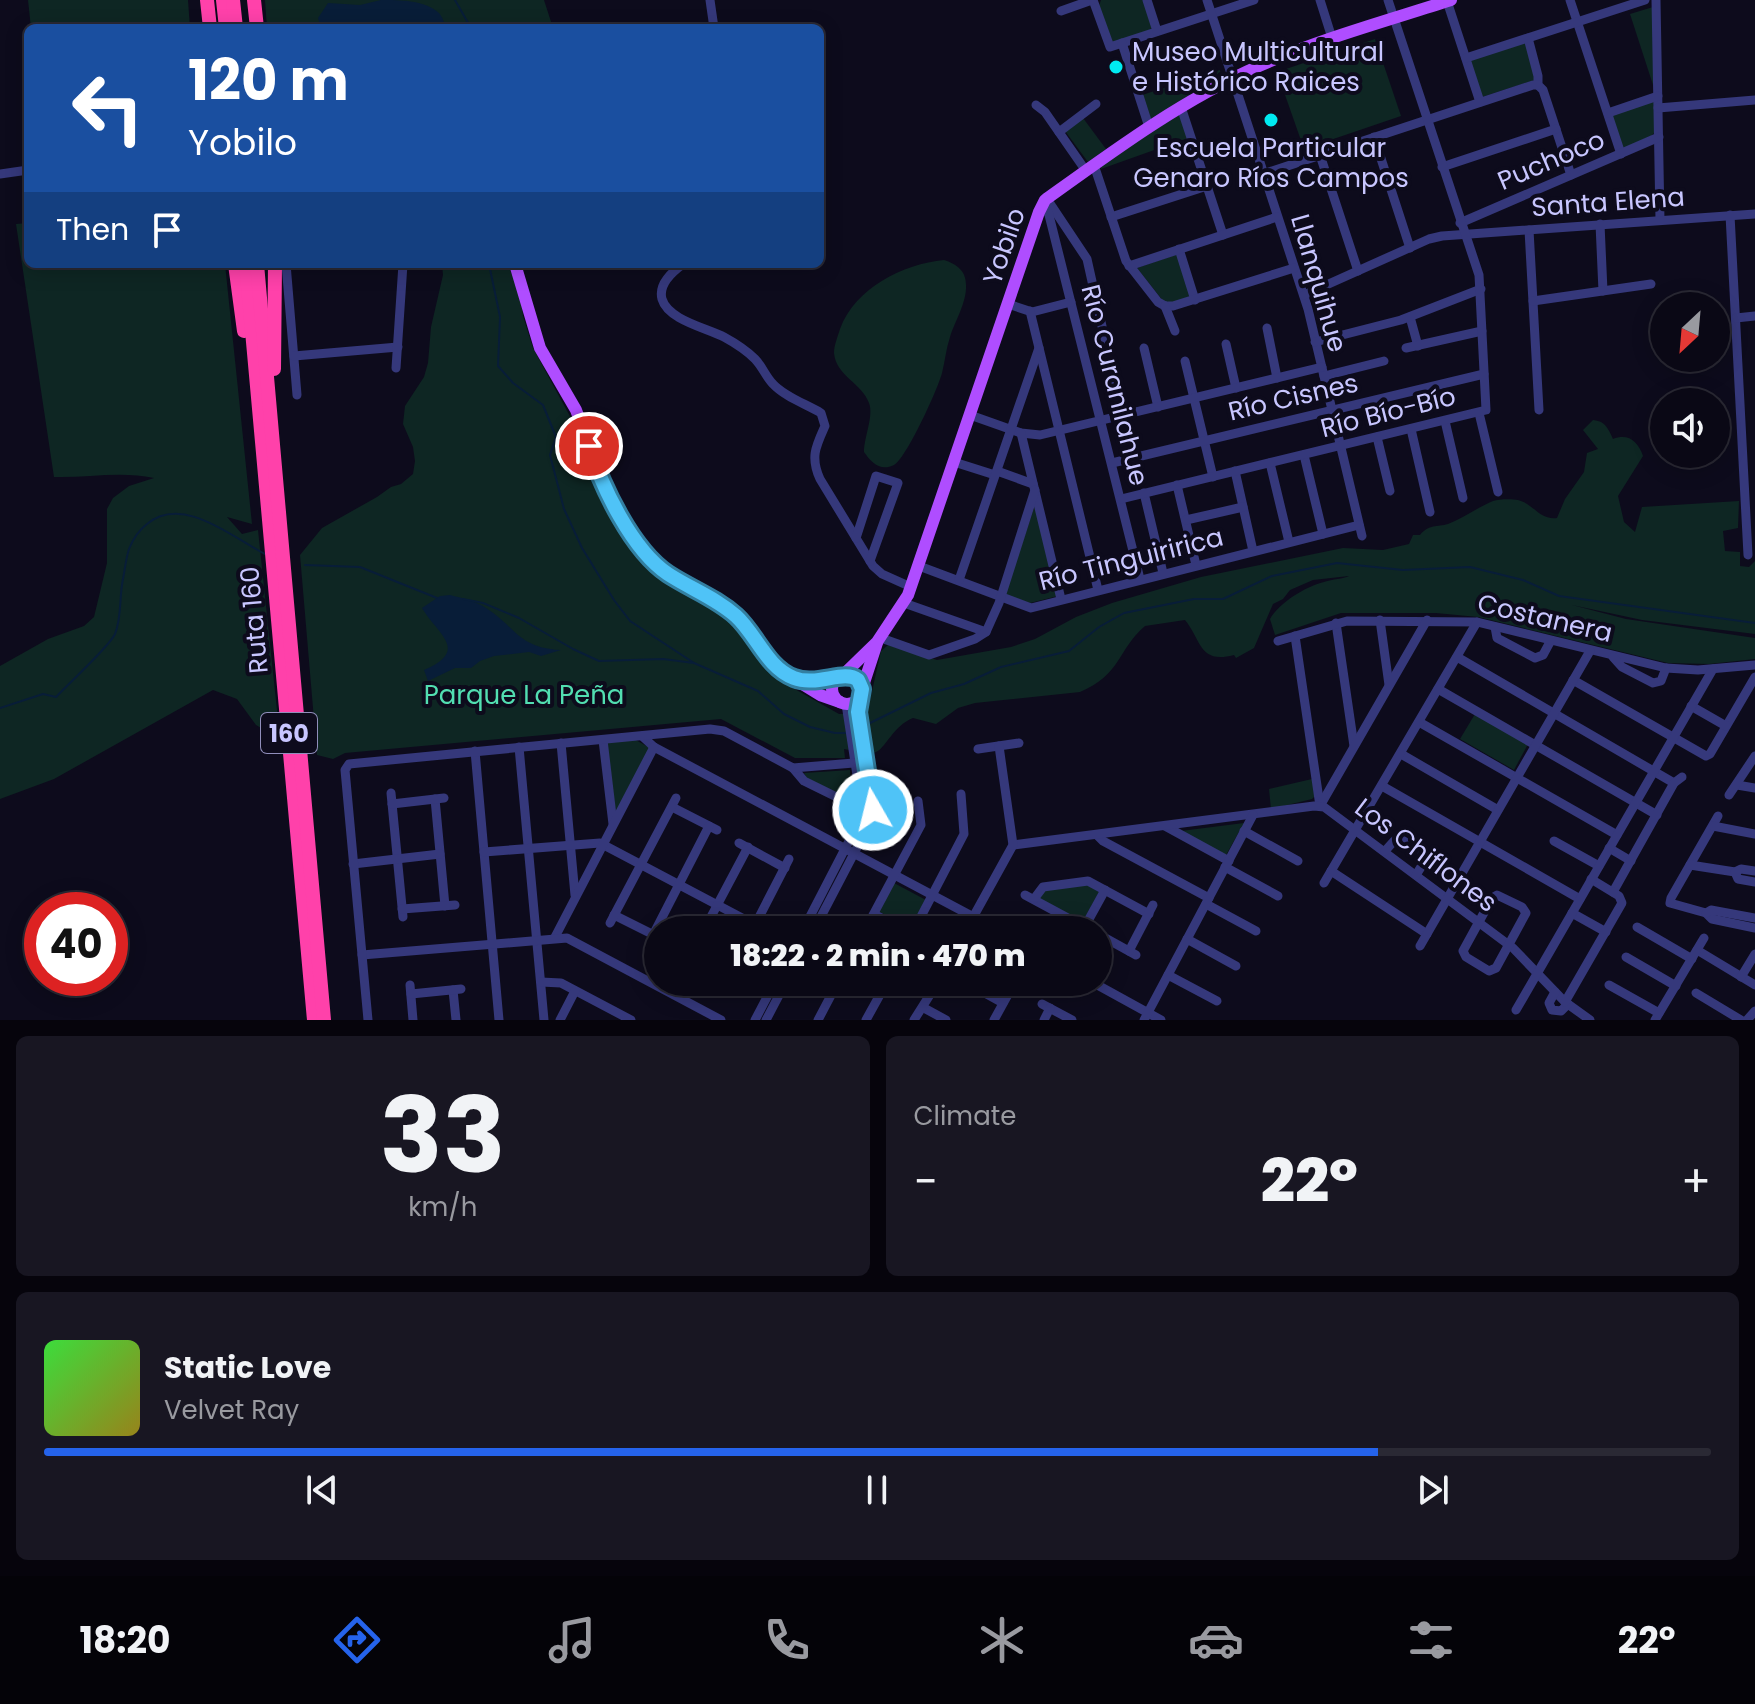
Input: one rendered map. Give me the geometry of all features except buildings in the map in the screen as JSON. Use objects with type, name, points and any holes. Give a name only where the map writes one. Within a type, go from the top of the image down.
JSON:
[{"type":"highway","points":[[207,0],[210,24]]},
{"type":"highway","points":[[223,0],[226,24]]},
{"type":"highway","points":[[233,0],[236,24]]},
{"type":"highway","points":[[254,0],[257,24]]},
{"type":"highway","points":[[235,268],[241,317],[260,418]]},
{"type":"highway","name":"Ruta 160","points":[[246,268],[314,1020]]},
{"type":"highway","name":"Ruta 160","points":[[257,268],[324,1020]]},
{"type":"highway","points":[[273,449],[275,268]]},
{"type":"main road","name":"Yobilo","points":[[852,704],[879,640],[911,587],[1045,201],[1149,127],[1232,78],[1332,38],[1449,1]]},
{"type":"main road","points":[[516,268],[540,348],[576,410],[605,488],[643,549],[665,572],[729,610],[776,665],[792,678],[820,695],[852,704]]},
{"type":"main road","name":"Yobilo","points":[[840,677],[879,640]]},
{"type":"main road","points":[[840,677],[832,690],[852,704]]},
{"type":"main road","points":[[792,678],[817,682],[855,677],[852,704]]},
{"type":"street","points":[[710,0],[713,24]]},
{"type":"street","points":[[1061,11],[1093,0],[1110,47],[1254,0]]},
{"type":"street","points":[[1147,0],[1157,31]]},
{"type":"street","name":"Llanquihue","points":[[1207,0],[1304,295],[1362,536]]},
{"type":"street","points":[[1320,0],[1332,38]]},
{"type":"street","name":"Río Bío-Bío","points":[[1121,499],[1486,409],[1479,275],[1388,0]]},
{"type":"street","points":[[1570,0],[1621,154]]},
{"type":"street","points":[[1466,58],[1645,0]]},
{"type":"street","points":[[1656,0],[1660,220]]},
{"type":"street","points":[[1449,1],[1480,102]]},
{"type":"street","points":[[1528,38],[1538,85],[1543,90],[1571,175]]},
{"type":"street","points":[[1122,43],[1149,127]]},
{"type":"street","points":[[1263,174],[1538,85]]},
{"type":"street","name":"Puchoco","points":[[1608,113],[1658,96]]},
{"type":"street","points":[[1658,108],[1755,100]]},
{"type":"street","points":[[1059,132],[1096,104]]},
{"type":"street","points":[[1036,105],[1090,168],[1129,266],[1158,302],[1165,306],[1175,331]]},
{"type":"street","points":[[1181,107],[1223,235]]},
{"type":"street","points":[[1442,167],[1556,129]]},
{"type":"street","points":[[1374,137],[1410,248]]},
{"type":"street","name":"Puchoco","points":[[1460,223],[1659,137]]},
{"type":"street","points":[[1320,155],[1358,271]]},
{"type":"street","points":[[0,174],[24,171]]},
{"type":"street","points":[[1111,217],[1207,186]]},
{"type":"street","points":[[1045,201],[1089,264],[1122,416]]},
{"type":"street","name":"Río Curanilahue","points":[[1045,201],[1140,579]]},
{"type":"street","name":"Santa Elena","points":[[1463,234],[1755,214]]},
{"type":"street","points":[[1730,215],[1748,555]]},
{"type":"street","points":[[1129,266],[1277,217]]},
{"type":"street","points":[[1600,224],[1603,291]]},
{"type":"street","points":[[1529,230],[1539,410]]},
{"type":"street","points":[[1304,295],[1435,237],[1463,234]]},
{"type":"street","points":[[1179,249],[1195,300]]},
{"type":"street","points":[[286,268],[297,395]]},
{"type":"street","points":[[396,368],[403,268]]},
{"type":"street","points":[[678,268],[665,280],[661,291],[662,302],[682,319],[706,328],[744,350],[755,359],[774,386],[821,413],[825,426],[813,453],[815,467],[870,561],[882,574],[911,587]]},
{"type":"street","points":[[1165,306],[1195,300],[1294,268]]},
{"type":"street","points":[[1533,301],[1651,284]]},
{"type":"street","points":[[1315,342],[1406,319],[1481,289]]},
{"type":"street","points":[[1008,304],[1030,311],[1071,302]]},
{"type":"street","points":[[1030,311],[1098,590]]},
{"type":"street","points":[[1736,318],[1755,316]]},
{"type":"street","points":[[1406,319],[1418,346]]},
{"type":"street","points":[[1267,328],[1277,378]]},
{"type":"street","points":[[1406,348],[1482,331]]},
{"type":"street","points":[[1226,344],[1236,388]]},
{"type":"street","points":[[294,356],[398,347]]},
{"type":"street","points":[[959,580],[996,473],[1016,431],[1039,348]]},
{"type":"street","points":[[1144,348],[1158,407]]},
{"type":"street","points":[[1185,361],[1213,477]]},
{"type":"street","points":[[970,415],[1016,431],[1040,435],[1277,378],[1384,361]]},
{"type":"street","name":"Río Cisnes","points":[[1112,463],[1484,374]]},
{"type":"street","points":[[1479,413],[1498,492]]},
{"type":"street","points":[[1445,421],[1463,498]]},
{"type":"street","points":[[1411,429],[1430,512]]},
{"type":"street","points":[[1016,431],[1034,487],[1061,599]]},
{"type":"street","points":[[1377,437],[1390,491]]},
{"type":"street","points":[[1304,455],[1323,534]]},
{"type":"street","points":[[954,462],[1034,487]]},
{"type":"street","points":[[1270,463],[1289,542]]},
{"type":"street","points":[[1235,471],[1253,551]]},
{"type":"street","points":[[856,538],[876,476],[898,483],[870,561]]},
{"type":"street","points":[[1177,485],[1196,565]]},
{"type":"street","points":[[879,640],[929,655],[986,632],[1034,487]]},
{"type":"street","points":[[1144,493],[1163,573]]},
{"type":"street","points":[[1186,520],[1243,507]]},
{"type":"street","name":"Río Tinguiririca","points":[[919,566],[1028,608],[1359,525]]},
{"type":"street","points":[[904,603],[986,632]]},
{"type":"street","points":[[1380,620],[1389,685]]},
{"type":"street","name":"Costanera","points":[[1278,641],[1336,623],[1380,620],[1477,622],[1666,668],[1713,669],[1755,665]]},
{"type":"street","points":[[1320,806],[1427,620]]},
{"type":"street","points":[[1324,883],[1477,622]]},
{"type":"street","points":[[1336,623],[1354,747]]},
{"type":"street","points":[[1495,627],[1497,638],[1535,658],[1543,655],[1550,642]]},
{"type":"street","points":[[1295,636],[1320,806]]},
{"type":"street","points":[[1420,946],[1590,651]]},
{"type":"street","points":[[1457,657],[1654,770],[1678,780],[1613,892]]},
{"type":"street","points":[[1613,657],[1622,667],[1653,683],[1660,682],[1666,668]]},
{"type":"street","points":[[1516,1010],[1713,669]]},
{"type":"street","points":[[1573,680],[1706,756],[1755,677]]},
{"type":"street","points":[[1438,689],[1657,815]]},
{"type":"street","points":[[811,916],[873,817],[852,704]]},
{"type":"street","points":[[1691,706],[1726,726]]},
{"type":"street","points":[[1419,722],[1617,835]]},
{"type":"street","points":[[368,1020],[345,770],[347,765],[720,730],[793,768],[804,781],[863,810]]},
{"type":"street","points":[[642,736],[654,747],[974,916],[1013,845],[999,746]]},
{"type":"street","points":[[603,740],[613,825]]},
{"type":"street","points":[[561,743],[575,898]]},
{"type":"street","points":[[978,749],[1019,743]]},
{"type":"street","points":[[519,747],[544,1020]]},
{"type":"street","points":[[555,937],[654,747]]},
{"type":"street","points":[[475,751],[499,1020]]},
{"type":"street","points":[[1401,754],[1498,810]]},
{"type":"street","points":[[1729,795],[1755,756]]},
{"type":"street","points":[[793,768],[860,758]]},
{"type":"street","points":[[820,916],[862,818],[860,758]]},
{"type":"street","points":[[1737,785],[1755,788]]},
{"type":"street","points":[[1382,786],[1580,899]]},
{"type":"street","points":[[391,793],[392,804],[397,859],[402,913],[450,905],[440,854],[440,799],[392,804]]},
{"type":"street","points":[[922,916],[965,830],[961,794]]},
{"type":"street","points":[[878,916],[874,914],[921,825],[918,801]]},
{"type":"street","points":[[644,931],[612,919],[674,802],[713,828],[679,884],[665,916]]},
{"type":"street","name":"Los Chiflones","points":[[1013,845],[1320,806],[1332,811],[1509,945],[1566,1003],[1590,1020]]},
{"type":"street","points":[[1146,1016],[1253,815]]},
{"type":"street","points":[[1718,816],[1670,903],[1706,913],[1712,919],[1755,928]]},
{"type":"street","points":[[1165,826],[1278,896]]},
{"type":"street","points":[[1713,826],[1755,834]]},
{"type":"street","points":[[1244,831],[1298,861]]},
{"type":"street","points":[[1097,835],[1256,931]]},
{"type":"street","points":[[1385,851],[1400,839],[1423,852],[1426,859],[1416,875]]},
{"type":"street","points":[[1554,841],[1599,866]]},
{"type":"street","points":[[484,852],[597,842],[736,916]]},
{"type":"street","points":[[712,916],[743,845],[787,863],[760,916]]},
{"type":"street","points":[[1609,848],[1631,861]]},
{"type":"street","points":[[353,864],[440,854]]},
{"type":"street","points":[[1690,865],[1735,872],[1741,869],[1755,871]]},
{"type":"street","points":[[1331,871],[1427,934]]},
{"type":"street","points":[[1735,872],[1738,879],[1755,882]]},
{"type":"street","points":[[1555,992],[1549,1003],[1552,1010],[1561,1011],[1622,900],[1591,879]]},
{"type":"street","points":[[1063,916],[1030,897],[1043,887],[1088,881],[1151,910],[1133,953],[1112,942]]},
{"type":"street","points":[[1092,916],[1105,890]]},
{"type":"street","points":[[1495,895],[1501,895],[1524,908],[1526,915],[1509,945],[1494,971],[1466,957],[1463,950],[1495,895]]},
{"type":"street","points":[[1706,913],[1711,910],[1755,918]]},
{"type":"street","points":[[1572,913],[1606,932]]},
{"type":"street","points":[[1637,927],[1755,985]]},
{"type":"street","points":[[362,955],[555,937],[571,939],[721,1020]]},
{"type":"street","points":[[1609,985],[1657,1017],[1704,938]]},
{"type":"street","points":[[1187,939],[1236,966]]},
{"type":"street","points":[[1741,977],[1755,954]]},
{"type":"street","points":[[1626,957],[1676,986]]},
{"type":"street","points":[[1168,975],[1217,1001]]},
{"type":"street","points":[[541,982],[558,982],[631,1020]]},
{"type":"street","points":[[413,1020],[410,990],[457,989],[456,1020]]},
{"type":"street","points":[[560,1020],[575,991]]},
{"type":"street","points":[[1696,993],[1744,1020],[1755,1011]]},
{"type":"street","points":[[1112,995],[1146,1016],[1161,1020]]},
{"type":"street","points":[[755,1020],[768,996]]},
{"type":"street","points":[[766,1020],[779,996]]},
{"type":"street","points":[[818,1020],[831,996]]},
{"type":"street","points":[[866,1020],[879,996]]},
{"type":"street","points":[[914,1020],[930,996]]},
{"type":"street","points":[[990,996],[1003,1003]]},
{"type":"street","points":[[994,1020],[1007,996]]},
{"type":"street","points":[[1044,1020],[1046,1006],[1072,1020]]},
{"type":"street","points":[[924,1008],[946,1020]]},
{"type":"street","points":[[606,1020],[611,1010]]},
{"type":"green space","points":[[28,0],[188,0],[190,24],[31,24]]},
{"type":"green space","points":[[265,0],[544,0],[552,24],[267,24]]},
{"type":"green space","points":[[1101,0],[1144,0],[1152,26],[1150,31],[1114,43],[1110,40],[1099,6]]},
{"type":"green space","points":[[1653,7],[1654,88],[1630,14]]},
{"type":"green space","points":[[1375,39],[1401,116],[1304,149],[1277,72]]},
{"type":"green space","points":[[1526,41],[1538,79],[1482,97],[1469,59]]},
{"type":"green space","points":[[1220,70],[1221,77],[1150,120],[1142,95]]},
{"type":"green space","points":[[1654,101],[1655,132],[1622,149],[1612,115]]},
{"type":"green space","points":[[1181,113],[1188,138],[1101,169],[1101,165]]},
{"type":"green space","points":[[1083,118],[1106,149],[1088,162],[1065,131]]},
{"type":"green space","points":[[24,223],[24,268],[225,268],[252,524],[227,517],[242,534],[258,530],[280,739],[256,725],[237,699],[213,690],[54,779],[0,799],[0,666],[48,639],[84,626],[94,617],[107,563],[107,509],[113,498],[129,486],[154,478],[117,475],[54,477],[16,224]]},
{"type":"green space","points":[[1178,254],[1190,296],[1174,304],[1164,302],[1137,268]]},
{"type":"green space","points":[[944,260],[960,268],[966,285],[965,298],[942,373],[906,450],[894,465],[880,467],[864,452],[869,403],[839,368],[834,353],[836,341],[847,314],[869,290],[897,273]]},
{"type":"green space","name":"Parque La Peña","points":[[442,268],[509,268],[520,291],[523,316],[533,348],[586,446],[593,473],[608,505],[643,561],[661,578],[729,620],[784,683],[839,714],[862,713],[868,709],[881,651],[888,645],[937,660],[1011,647],[1112,603],[1201,577],[1343,548],[1383,550],[1409,544],[1413,535],[1420,535],[1430,527],[1454,522],[1496,500],[1518,500],[1546,517],[1557,518],[1565,499],[1584,472],[1587,453],[1598,449],[1583,430],[1593,420],[1606,426],[1613,439],[1623,437],[1632,440],[1643,456],[1618,496],[1624,522],[1635,532],[1642,507],[1739,501],[1738,528],[1723,531],[1725,551],[1740,552],[1740,566],[1749,567],[1755,561],[1755,634],[1642,620],[1572,605],[1626,619],[1755,638],[1755,659],[1709,664],[1668,663],[1478,617],[1436,613],[1341,613],[1275,635],[1270,619],[1286,601],[1317,584],[1349,576],[1313,580],[1290,590],[1283,599],[1273,604],[1254,648],[1236,658],[1234,655],[1223,657],[1208,653],[1185,620],[1145,626],[1112,670],[1080,692],[975,703],[958,708],[936,724],[913,718],[900,726],[876,752],[844,749],[845,758],[795,758],[721,719],[345,753],[333,759],[317,755],[300,555],[322,528],[401,484],[413,474],[413,447],[403,424],[405,406],[424,377]]},
{"type":"green space","points":[[1035,505],[1058,596],[1030,603],[1005,595]]},
{"type":"green space","points":[[1475,714],[1528,744],[1514,770],[1460,739]]},
{"type":"green space","points":[[634,739],[650,748],[616,815],[607,743]]},
{"type":"green space","points":[[850,770],[852,800],[807,779],[804,773]]},
{"type":"green space","points":[[1312,779],[1315,796],[1312,799],[1271,809],[1269,789]]},
{"type":"green space","points":[[1244,823],[1226,855],[1181,831]]},
{"type":"green space","points":[[894,883],[926,900],[917,916],[887,916],[878,911]]},
{"type":"green space","points":[[1086,884],[1099,892],[1086,916],[1069,916],[1039,900],[1040,891]]},
{"type":"water","points":[[381,0],[427,5],[439,13],[446,24],[320,24],[318,18],[328,3],[360,5]]},
{"type":"water","points":[[450,595],[486,608],[526,641],[561,650],[541,656],[529,652],[494,656],[471,668],[455,668],[428,681],[424,670],[438,663],[448,649],[442,634],[422,608],[440,596]]},
{"type":"waterway","points":[[455,0],[469,24]]},
{"type":"waterway","points":[[490,268],[500,317],[498,366],[513,383],[543,405],[556,437],[550,455],[564,509],[582,548],[630,621],[694,663]]},
{"type":"waterway","points":[[0,708],[43,694],[56,697],[111,640],[119,621],[129,549],[136,535],[147,524],[161,516],[192,516],[265,554]]},
{"type":"waterway","points":[[868,724],[931,693],[964,684],[1001,667],[1069,651],[1099,627],[1124,613],[1194,599],[1223,599],[1272,576],[1337,563],[1403,570],[1470,567],[1523,580],[1559,596],[1755,623]]},
{"type":"waterway","points":[[305,565],[360,567],[437,598]]},
{"type":"waterway","points":[[463,599],[483,603],[519,618],[599,661],[663,659],[694,663],[758,691],[784,714],[810,727],[847,733]]},
{"type":"place","name":"Museo Multicultural e Histórico Raices","points":[[1116,67]]},
{"type":"place","name":"Escuela Particular Genaro Ríos Campos","points":[[1271,120]]},
{"type":"route","points":[[589,446],[605,488],[653,562],[729,610],[781,671],[792,678],[817,682],[849,675],[858,680],[862,689],[858,712],[873,810]]}]
